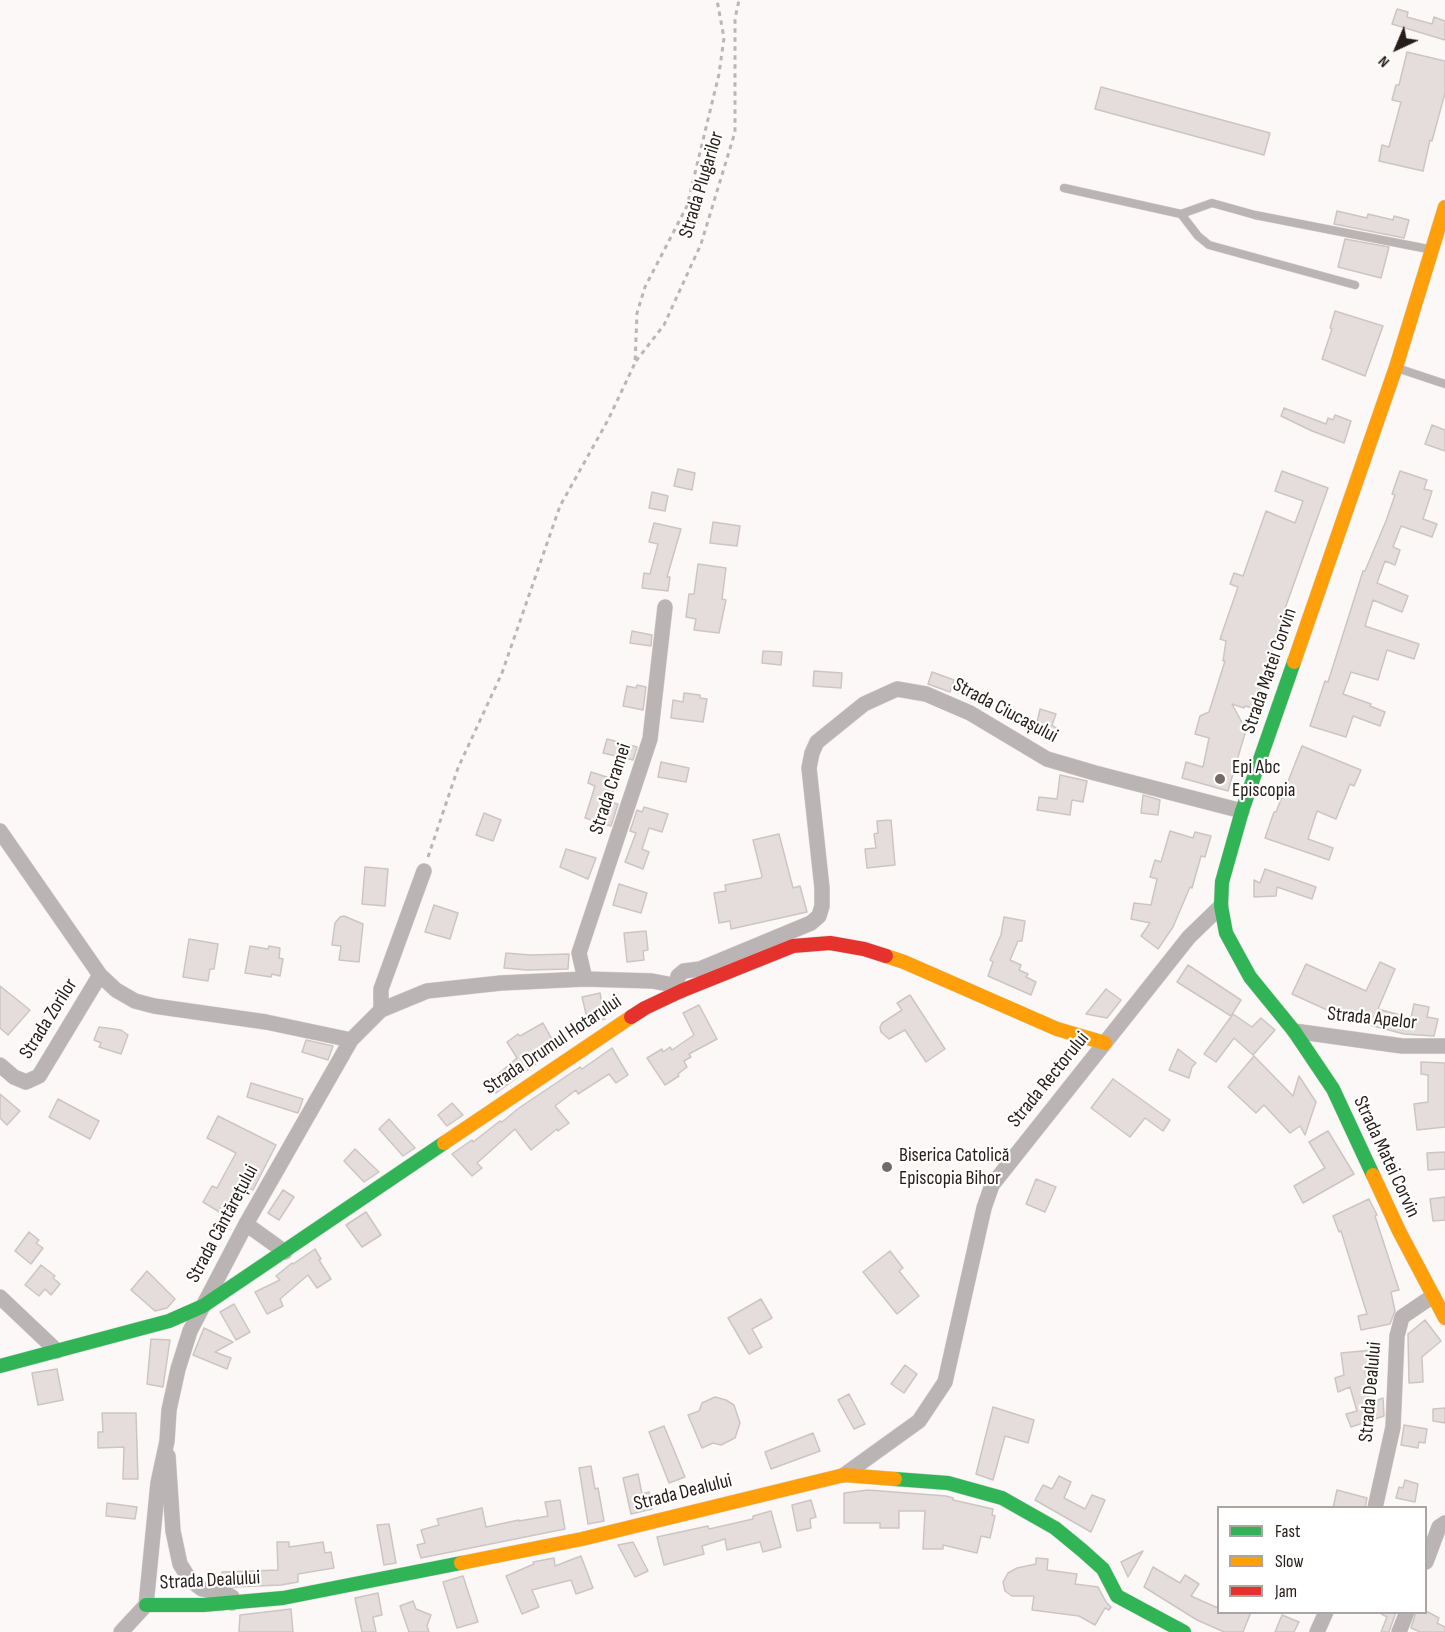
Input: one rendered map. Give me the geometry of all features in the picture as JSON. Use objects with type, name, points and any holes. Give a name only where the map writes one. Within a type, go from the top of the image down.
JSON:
[{"type":"street","name":"Strada Matei Corvin","points":[[1445,207],[1396,367],[1242,810],[1222,882],[1221,906],[1226,933],[1250,977],[1294,1031],[1333,1089],[1399,1230],[1445,1318]]},
{"type":"street","name":"Strada Cramei","points":[[585,979],[579,953],[650,739],[665,607]]},
{"type":"street","name":"Strada Ciucașului","points":[[681,991],[677,983],[678,976],[684,971],[700,969],[811,923],[819,916],[822,897],[809,768],[812,753],[817,742],[864,704],[897,689],[926,694],[970,713],[1047,759],[1242,810]]},
{"type":"street","points":[[0,831],[100,975],[116,990],[145,1004],[266,1022],[351,1040]]},
{"type":"street","points":[[381,1010],[381,988],[424,871]]},
{"type":"street","name":"Strada Rectorului","points":[[844,1475],[919,1421],[945,1382],[984,1208],[992,1185],[1189,936],[1221,906]]},
{"type":"street","name":"Strada Drumul Hotarului","points":[[0,1366],[169,1321],[203,1306],[645,1008],[793,946],[830,943],[864,949],[904,962],[1057,1029],[1105,1044]]},
{"type":"street","name":"Strada Zorilor","points":[[0,1065],[14,1077],[26,1082],[39,1076],[100,975]]},
{"type":"street","name":"Strada Cântărețului","points":[[146,1605],[158,1483],[178,1369],[190,1331],[246,1224],[351,1040],[381,1010],[426,991],[501,982],[585,979],[652,981],[668,984],[681,991]]},
{"type":"street","name":"Strada Apelor","points":[[1294,1031],[1402,1046],[1445,1046]]},
{"type":"street","points":[[246,1224],[285,1252]]},
{"type":"street","name":"Strada Dealului","points":[[1375,1506],[1393,1427],[1397,1336],[1402,1317],[1433,1296]]},
{"type":"street","points":[[0,1297],[57,1351]]},
{"type":"street","name":"Strada Cântărețului","points":[[167,1441],[173,1531],[180,1564],[190,1580],[202,1589],[227,1594],[232,1597],[232,1602]]},
{"type":"street","name":"Strada Dealului","points":[[146,1605],[203,1605],[284,1598],[571,1541],[844,1475],[948,1483],[1002,1498],[1055,1528],[1069,1539],[1103,1569],[1117,1596],[1184,1632]]},
{"type":"street","points":[[1427,1555],[1436,1524]]},
{"type":"street","points":[[121,1632],[146,1605]]},
{"type":"street","points":[[1317,1632],[1325,1614]]},
{"type":"street","points":[[1399,1632],[1406,1614]]},
{"type":"lane","points":[[1065,188],[1181,213],[1212,203],[1255,215],[1432,249]]},
{"type":"lane","points":[[1181,213],[1198,236],[1209,245],[1355,285]]},
{"type":"lane","points":[[1396,367],[1445,384]]},
{"type":"path","points":[[424,871],[458,768],[502,673],[560,506],[608,420],[635,363],[637,313],[645,287],[687,206],[719,74],[724,38],[717,0]]},
{"type":"path","name":"Strada Plugarilor","points":[[635,363],[664,325],[701,244],[735,132],[735,19],[740,0]]},
{"type":"building","points":[[1397,9],[1408,12],[1407,17],[1432,24],[1434,17],[1445,21],[1445,40],[1392,24]]},
{"type":"building","points":[[1407,52],[1445,61],[1445,93],[1423,171],[1379,161],[1382,145],[1389,147],[1401,102],[1392,100],[1396,85],[1399,85]]},
{"type":"building","points":[[1101,87],[1270,133],[1264,155],[1095,109]]},
{"type":"building","points":[[1337,211],[1367,218],[1368,214],[1393,220],[1394,216],[1409,220],[1404,238],[1334,224]]},
{"type":"building","points":[[1345,239],[1389,247],[1381,278],[1338,267]]},
{"type":"building","points":[[1335,311],[1383,326],[1365,376],[1322,359],[1332,329],[1330,328]]},
{"type":"building","points":[[1284,408],[1326,424],[1328,418],[1333,420],[1335,415],[1351,421],[1344,443],[1281,416]]},
{"type":"building","points":[[1432,425],[1445,430],[1445,451],[1425,444]]},
{"type":"building","points":[[678,469],[695,473],[692,490],[674,486]]},
{"type":"building","points":[[1282,471],[1328,488],[1272,645],[1274,645],[1253,708],[1232,704],[1246,730],[1228,791],[1182,778],[1186,762],[1203,767],[1209,738],[1195,734],[1200,716],[1209,712],[1225,661],[1223,661],[1226,641],[1220,639],[1238,587],[1230,584],[1234,573],[1243,576],[1266,511],[1295,523],[1303,501],[1275,491]]},
{"type":"building","points":[[1400,471],[1427,480],[1424,489],[1432,491],[1423,519],[1437,524],[1432,537],[1401,526],[1393,547],[1400,550],[1395,565],[1385,561],[1377,583],[1408,596],[1402,612],[1373,600],[1365,626],[1419,644],[1414,659],[1387,650],[1378,680],[1351,672],[1343,694],[1371,704],[1370,706],[1385,712],[1380,726],[1353,716],[1346,737],[1310,726],[1325,681],[1328,682],[1363,571],[1365,571],[1386,521]]},
{"type":"building","points":[[652,492],[668,496],[665,511],[649,508]]},
{"type":"building","points":[[713,522],[740,526],[737,546],[710,543]]},
{"type":"building","points":[[654,523],[681,529],[667,577],[670,577],[668,591],[642,588],[644,573],[650,574],[658,544],[649,542]]},
{"type":"building","points":[[698,564],[726,568],[722,599],[726,600],[719,633],[694,630],[696,619],[686,617],[689,594],[694,594]]},
{"type":"building","points":[[632,631],[652,635],[651,646],[630,643]]},
{"type":"building","points":[[763,651],[782,652],[781,665],[762,663]]},
{"type":"building","points":[[814,671],[842,673],[841,688],[813,686]]},
{"type":"building","points":[[932,672],[954,680],[950,692],[928,684]]},
{"type":"building","points":[[637,685],[646,687],[643,710],[623,706],[627,686],[636,688]]},
{"type":"building","points":[[684,693],[700,695],[700,698],[707,699],[703,722],[671,718],[673,700],[683,702]]},
{"type":"building","points":[[1040,709],[1056,714],[1052,725],[1059,730],[1053,742],[1035,732]]},
{"type":"building","points":[[607,739],[637,747],[633,760],[603,753]]},
{"type":"building","points":[[1302,746],[1361,770],[1354,786],[1350,784],[1336,819],[1317,811],[1308,839],[1333,848],[1329,860],[1265,838]]},
{"type":"building","points":[[661,762],[689,768],[686,782],[658,777]]},
{"type":"building","points":[[591,772],[616,780],[610,802],[618,804],[611,826],[585,818],[595,786],[588,783]]},
{"type":"building","points":[[1060,775],[1087,781],[1083,802],[1072,800],[1070,815],[1037,810],[1039,797],[1057,799]]},
{"type":"building","points":[[1143,795],[1160,800],[1158,815],[1141,813]]},
{"type":"building","points":[[644,807],[668,814],[662,832],[649,828],[642,849],[649,852],[643,869],[625,862],[636,833],[630,831],[637,810],[642,812]]},
{"type":"building","points":[[484,813],[501,820],[493,841],[476,835]]},
{"type":"building","points":[[891,820],[895,865],[867,868],[865,849],[876,848],[874,834],[878,833],[877,821]]},
{"type":"building","points":[[1170,831],[1193,838],[1195,832],[1211,836],[1205,857],[1201,856],[1192,888],[1190,887],[1173,927],[1158,949],[1141,936],[1150,923],[1131,919],[1134,903],[1151,905],[1157,879],[1150,877],[1155,860],[1161,862]]},
{"type":"building","points":[[779,834],[793,888],[800,886],[807,912],[731,929],[730,921],[719,923],[714,893],[726,891],[725,885],[761,878],[753,840]]},
{"type":"building","points":[[566,849],[596,858],[588,879],[560,867]]},
{"type":"building","points":[[365,867],[388,869],[385,906],[362,904]]},
{"type":"building","points":[[1265,869],[1316,887],[1312,899],[1277,887],[1276,896],[1254,897],[1254,880],[1260,883]]},
{"type":"building","points":[[619,884],[647,893],[641,913],[613,905]]},
{"type":"building","points":[[434,905],[458,913],[450,939],[425,932]]},
{"type":"building","points":[[344,916],[363,924],[359,962],[339,960],[341,946],[332,945],[335,923]]},
{"type":"building","points":[[1004,917],[1025,921],[1022,941],[1018,941],[1010,960],[1021,965],[1019,970],[1028,974],[1026,977],[1036,982],[1031,995],[988,976],[993,962],[990,960],[1001,935]]},
{"type":"building","points":[[646,931],[648,950],[643,951],[644,960],[627,962],[624,933]]},
{"type":"building","points":[[189,939],[218,944],[214,969],[210,969],[208,981],[183,977]]},
{"type":"building","points":[[250,946],[280,948],[279,958],[283,959],[280,976],[245,973]]},
{"type":"building","points":[[506,953],[569,954],[568,969],[504,968]]},
{"type":"building","points":[[1380,962],[1395,969],[1378,1009],[1411,1018],[1414,1004],[1429,1007],[1427,1017],[1438,1019],[1434,1036],[1404,1034],[1347,1019],[1292,994],[1306,964],[1366,991]]},
{"type":"building","points":[[1188,965],[1241,1000],[1231,1016],[1177,982]]},
{"type":"building","points":[[0,986],[30,1010],[8,1035],[0,1028]]},
{"type":"building","points":[[1106,989],[1121,1000],[1107,1018],[1086,1014]]},
{"type":"building","points":[[600,993],[605,1019],[588,1022],[582,997]]},
{"type":"building","points":[[910,995],[945,1049],[926,1062],[905,1030],[889,1039],[881,1032],[882,1023],[902,1010],[897,1003]]},
{"type":"building","points":[[699,1005],[717,1039],[689,1054],[691,1057],[684,1061],[687,1067],[678,1074],[679,1076],[665,1085],[647,1058],[662,1049],[663,1052],[670,1047],[672,1050],[694,1035],[683,1013]]},
{"type":"building","points":[[1233,1014],[1252,1027],[1261,1018],[1275,1030],[1253,1055],[1234,1038],[1216,1062],[1204,1054]]},
{"type":"building","points":[[543,1023],[553,1041],[531,1053],[537,1063],[496,1093],[488,1083],[517,1058],[507,1042],[518,1034],[520,1036]]},
{"type":"building","points":[[99,1027],[121,1030],[128,1035],[121,1054],[99,1047],[101,1043],[94,1040]]},
{"type":"building","points":[[306,1040],[333,1046],[328,1060],[302,1052]]},
{"type":"building","points":[[612,1048],[628,1075],[616,1083],[609,1074],[578,1094],[576,1090],[555,1106],[569,1123],[558,1131],[557,1129],[531,1150],[515,1129],[477,1163],[482,1168],[472,1176],[452,1154],[472,1140],[473,1142],[580,1067],[582,1069]]},
{"type":"building","points":[[1178,1049],[1196,1063],[1192,1067],[1189,1078],[1169,1070]]},
{"type":"building","points":[[1254,1056],[1293,1096],[1299,1076],[1316,1102],[1305,1135],[1300,1126],[1290,1133],[1264,1105],[1256,1113],[1228,1087]]},
{"type":"building","points":[[1421,1062],[1445,1063],[1445,1127],[1417,1130],[1414,1104],[1428,1102],[1428,1075],[1421,1074]]},
{"type":"building","points":[[1113,1079],[1170,1120],[1163,1131],[1145,1118],[1130,1137],[1091,1108]]},
{"type":"building","points":[[251,1083],[303,1099],[298,1113],[247,1097]]},
{"type":"building","points":[[0,1094],[20,1111],[7,1125],[0,1118]]},
{"type":"building","points":[[58,1099],[99,1121],[90,1139],[49,1117]]},
{"type":"building","points":[[452,1103],[463,1115],[447,1126],[438,1115]]},
{"type":"building","points":[[218,1116],[276,1145],[253,1190],[239,1182],[221,1213],[203,1202],[212,1186],[217,1188],[236,1153],[207,1138]]},
{"type":"building","points":[[389,1119],[415,1148],[403,1156],[379,1129]]},
{"type":"building","points":[[1328,1131],[1354,1174],[1303,1203],[1294,1186],[1325,1168],[1309,1142]]},
{"type":"building","points":[[355,1149],[379,1172],[364,1182],[344,1161]]},
{"type":"building","points":[[1445,1152],[1445,1169],[1428,1170],[1427,1153]]},
{"type":"building","points":[[1036,1179],[1056,1187],[1045,1212],[1026,1204]]},
{"type":"building","points":[[283,1190],[294,1197],[279,1220],[268,1213]]},
{"type":"building","points":[[1445,1197],[1445,1220],[1433,1221],[1430,1199]]},
{"type":"building","points":[[1369,1199],[1377,1215],[1375,1216],[1399,1290],[1391,1292],[1395,1311],[1390,1324],[1361,1330],[1358,1316],[1367,1314],[1341,1231],[1339,1232],[1333,1216]]},
{"type":"building","points":[[366,1212],[381,1235],[362,1247],[346,1225]]},
{"type":"building","points":[[29,1232],[39,1240],[36,1243],[43,1248],[31,1264],[15,1251]]},
{"type":"building","points":[[315,1249],[331,1279],[317,1288],[308,1275],[280,1299],[283,1306],[267,1314],[255,1292],[280,1280],[276,1276]]},
{"type":"building","points":[[890,1251],[903,1268],[899,1271],[919,1296],[897,1314],[863,1272]]},
{"type":"building","points":[[41,1265],[55,1276],[53,1278],[60,1284],[51,1295],[45,1289],[39,1296],[25,1285]]},
{"type":"building","points":[[147,1271],[175,1299],[167,1308],[155,1311],[131,1290]]},
{"type":"building","points":[[761,1299],[772,1318],[752,1329],[762,1347],[749,1354],[728,1318]]},
{"type":"building","points":[[234,1304],[250,1332],[236,1340],[220,1312]]},
{"type":"building","points":[[1425,1320],[1441,1341],[1422,1357],[1423,1382],[1409,1383],[1408,1334]]},
{"type":"building","points":[[204,1328],[233,1342],[215,1352],[231,1358],[227,1369],[193,1355]]},
{"type":"building","points":[[151,1339],[170,1340],[163,1387],[147,1384]]},
{"type":"building","points":[[1373,1350],[1375,1364],[1363,1365],[1373,1402],[1383,1398],[1384,1416],[1351,1427],[1346,1414],[1357,1411],[1350,1387],[1338,1392],[1335,1378],[1344,1375],[1341,1353]]},
{"type":"building","points":[[905,1365],[917,1374],[904,1393],[891,1384]]},
{"type":"building","points":[[57,1369],[63,1400],[38,1405],[32,1373]]},
{"type":"building","points":[[849,1394],[865,1424],[854,1429],[838,1400]]},
{"type":"building","points":[[715,1397],[734,1405],[740,1423],[735,1438],[721,1445],[713,1443],[702,1448],[688,1415],[699,1411],[702,1403]]},
{"type":"building","points":[[993,1407],[1034,1420],[1028,1443],[1005,1436],[993,1480],[976,1474]]},
{"type":"building","points":[[1445,1408],[1445,1423],[1433,1421],[1433,1409]]},
{"type":"building","points":[[102,1413],[136,1413],[138,1479],[123,1479],[124,1447],[98,1448],[98,1432],[103,1432]]},
{"type":"building","points":[[1404,1425],[1427,1429],[1425,1443],[1419,1442],[1418,1448],[1401,1445]]},
{"type":"building","points":[[664,1426],[685,1477],[669,1483],[649,1432]]},
{"type":"building","points":[[813,1433],[820,1451],[771,1469],[765,1452]]},
{"type":"building","points":[[591,1466],[604,1521],[588,1524],[579,1468]]},
{"type":"building","points":[[638,1474],[642,1494],[649,1492],[652,1509],[631,1514],[623,1478]]},
{"type":"building","points":[[1059,1476],[1071,1482],[1064,1498],[1085,1509],[1092,1495],[1105,1500],[1091,1532],[1035,1500],[1043,1485],[1052,1489]]},
{"type":"building","points":[[1405,1480],[1418,1484],[1415,1502],[1396,1498],[1399,1487],[1403,1488]]},
{"type":"building","points":[[868,1490],[946,1496],[953,1500],[993,1509],[992,1515],[995,1516],[990,1538],[981,1536],[977,1553],[943,1545],[943,1549],[923,1549],[925,1511],[899,1511],[899,1528],[880,1528],[880,1523],[844,1523],[844,1493]]},
{"type":"building","points":[[1337,1490],[1367,1498],[1365,1506],[1333,1506]]},
{"type":"building","points":[[560,1500],[565,1529],[421,1558],[417,1545],[425,1543],[421,1530],[439,1525],[437,1519],[482,1508],[486,1527],[548,1516],[545,1502]]},
{"type":"building","points":[[811,1500],[816,1517],[810,1519],[811,1528],[797,1531],[792,1505]]},
{"type":"building","points":[[107,1503],[137,1507],[135,1519],[106,1516]]},
{"type":"building","points":[[771,1511],[781,1547],[763,1552],[760,1542],[727,1550],[725,1539],[702,1546],[704,1554],[664,1565],[657,1537],[753,1519],[753,1516]]},
{"type":"building","points":[[389,1524],[396,1563],[384,1565],[377,1525]]},
{"type":"building","points":[[277,1542],[289,1542],[289,1547],[323,1542],[325,1553],[331,1552],[334,1568],[298,1574],[298,1582],[281,1585],[233,1587],[222,1583],[222,1572],[278,1570]]},
{"type":"building","points":[[633,1542],[648,1571],[635,1577],[618,1545]]},
{"type":"building","points":[[1143,1551],[1128,1577],[1121,1562]]},
{"type":"building","points":[[581,1556],[593,1588],[576,1594],[571,1580],[532,1590],[539,1607],[522,1614],[506,1576],[534,1564],[533,1562],[554,1558],[555,1566]]},
{"type":"building","points":[[1036,1558],[1048,1559],[1047,1570],[1077,1574],[1075,1584],[1098,1587],[1111,1607],[1109,1610],[1105,1608],[1095,1625],[1079,1616],[1032,1610],[1034,1596],[1012,1596],[1005,1591],[1003,1582],[1008,1573],[1017,1568],[1036,1564]]},
{"type":"building","points":[[1153,1567],[1180,1583],[1185,1575],[1199,1584],[1191,1596],[1217,1608],[1217,1614],[1250,1614],[1243,1632],[1224,1632],[1197,1620],[1144,1587]]},
{"type":"building","points":[[463,1576],[478,1622],[457,1628],[443,1582]]},
{"type":"building","points":[[378,1593],[382,1615],[373,1617],[376,1632],[362,1632],[355,1598]]},
{"type":"building","points":[[413,1601],[416,1609],[431,1615],[427,1626],[429,1632],[409,1632],[400,1606]]},
{"type":"building","points":[[291,1609],[293,1632],[239,1632],[240,1615]]},
{"type":"building","points":[[1428,1612],[1439,1618],[1437,1623],[1445,1627],[1445,1632],[1420,1632],[1411,1628],[1415,1614],[1427,1614]]},
{"type":"building","points":[[1382,1614],[1395,1614],[1389,1632],[1381,1632],[1387,1617]]},
{"type":"building","points":[[1282,1615],[1299,1622],[1294,1632],[1275,1632]]},
{"type":"traffic: fast","points":[[1294,662],[1242,811],[1222,882],[1221,906],[1226,933],[1250,977],[1294,1031],[1333,1089],[1373,1175]]},
{"type":"traffic: fast","points":[[0,1366],[169,1321],[203,1306],[444,1143]]},
{"type":"traffic: fast","points":[[895,1479],[948,1483],[1002,1498],[1055,1528],[1083,1551],[1103,1569],[1117,1596],[1184,1632]]},
{"type":"traffic: fast","points":[[146,1605],[203,1605],[283,1598],[461,1563]]},
{"type":"traffic: slow","points":[[1294,662],[1396,367],[1445,207]]},
{"type":"traffic: slow","points":[[886,956],[1057,1029],[1105,1043]]},
{"type":"traffic: slow","points":[[444,1143],[631,1017]]},
{"type":"traffic: slow","points":[[1373,1175],[1399,1231],[1445,1318]]},
{"type":"traffic: slow","points":[[461,1563],[582,1539],[844,1475],[895,1479]]},
{"type":"traffic: jam","points":[[631,1017],[681,991],[793,946],[830,943],[864,949],[886,956]]},
{"type":"place","name":"Epi Abc Episcopia","points":[[1220,779]]},
{"type":"place","name":"Biserica Catolică Episcopia Bihor","points":[[887,1167]]}]
